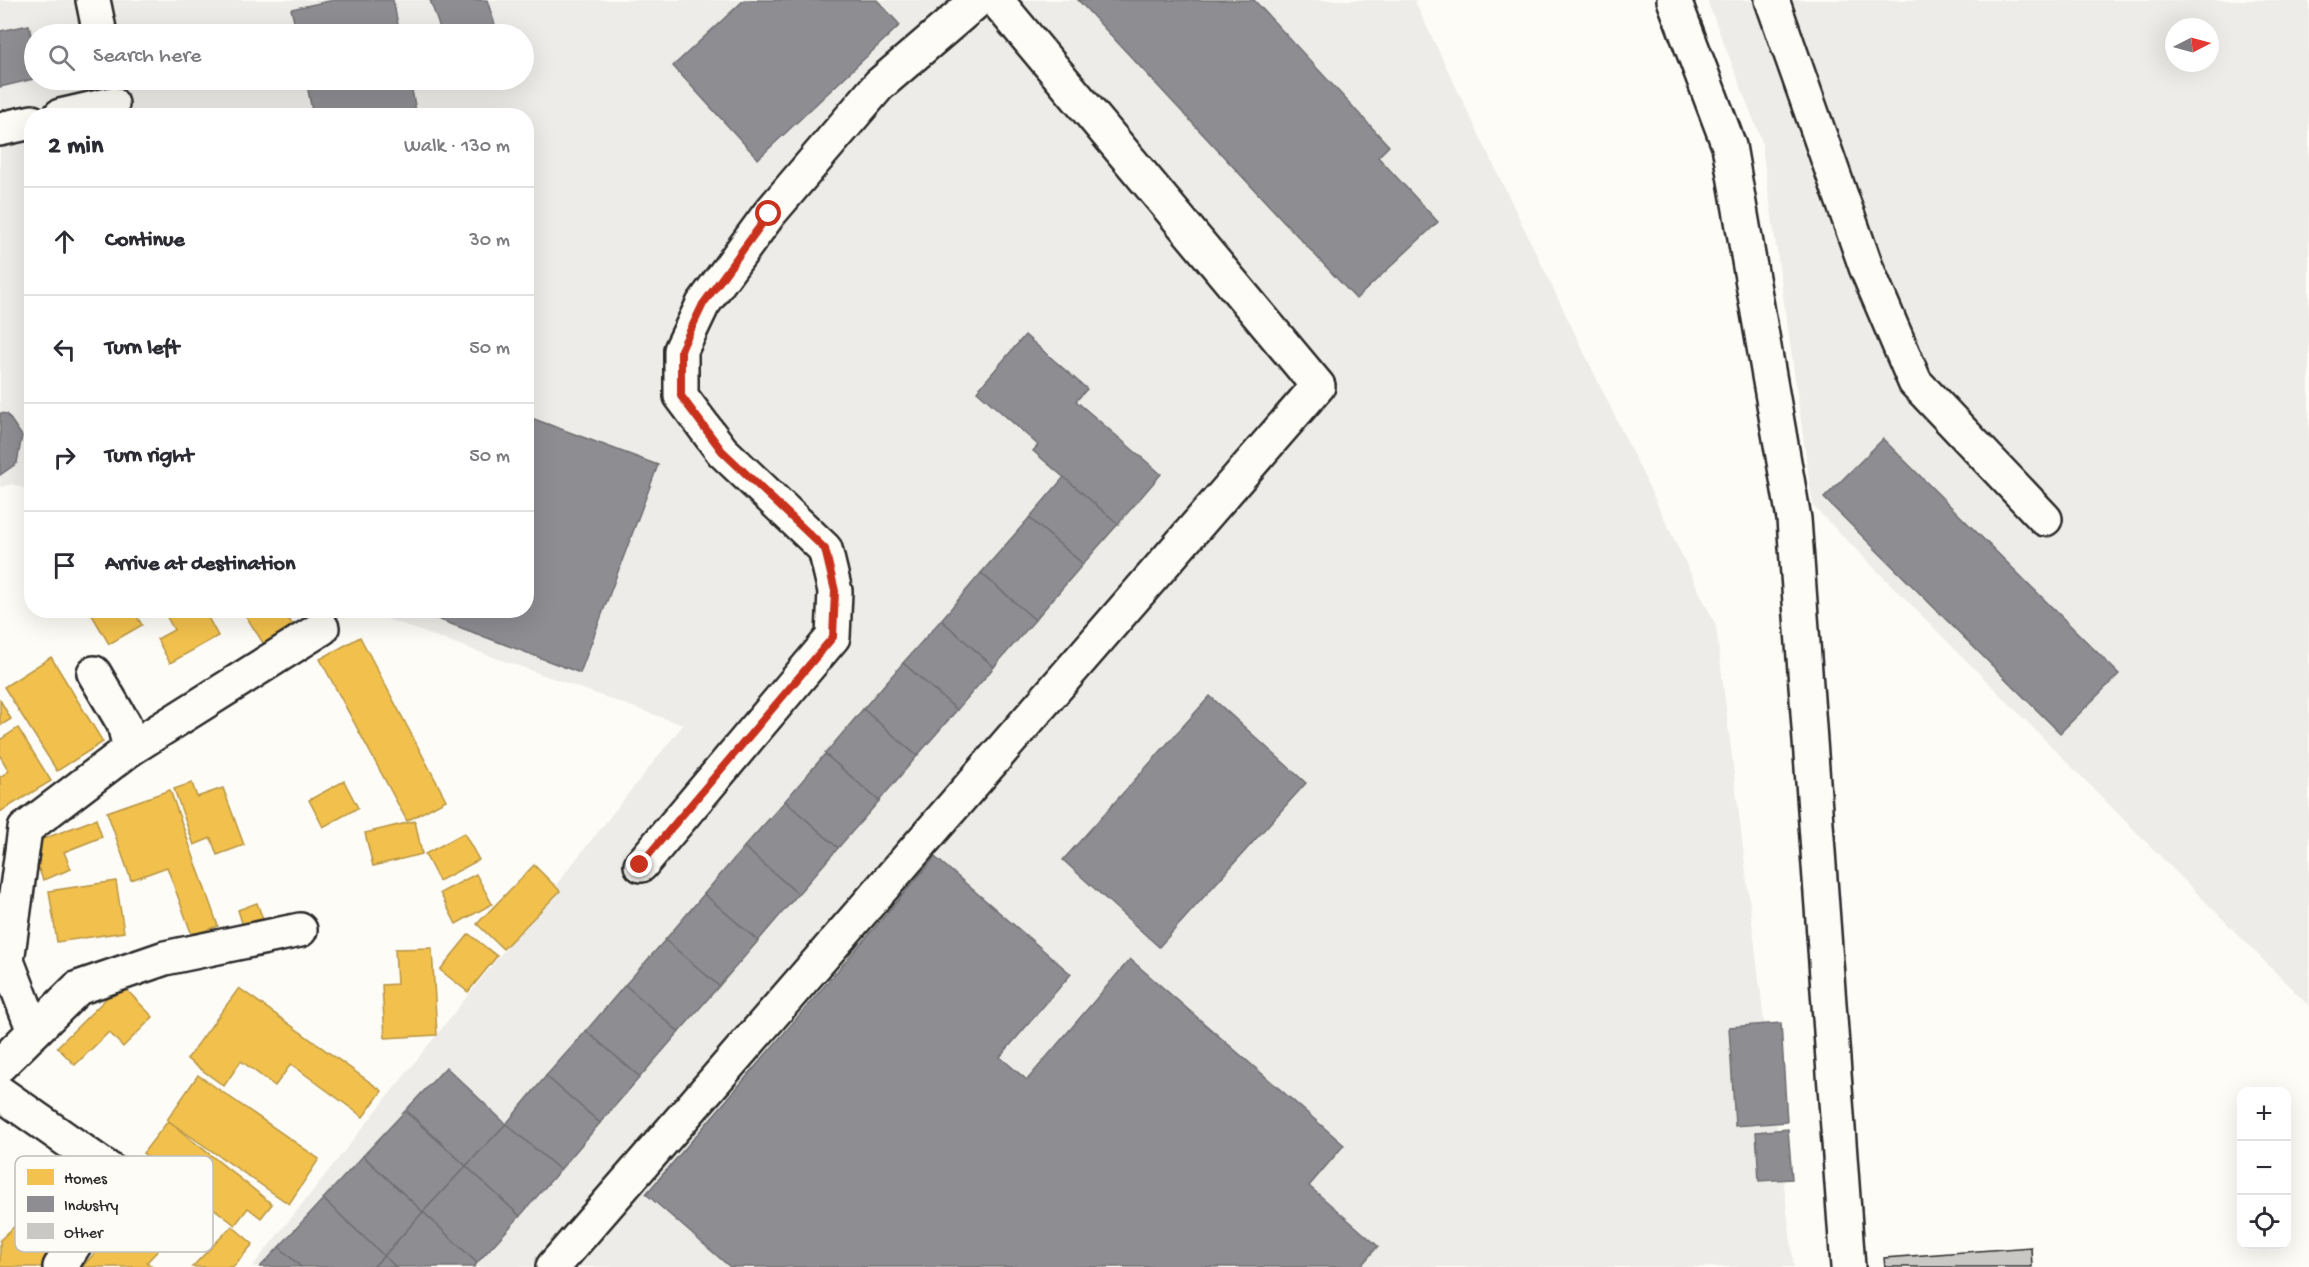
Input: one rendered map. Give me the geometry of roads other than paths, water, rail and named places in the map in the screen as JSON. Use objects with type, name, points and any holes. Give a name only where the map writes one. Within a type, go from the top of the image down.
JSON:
[{"type":"street","points":[[93,0],[98,24]]},
{"type":"street","points":[[640,865],[833,637],[835,591],[825,549],[722,451],[681,396],[681,350],[703,304],[769,214],[879,85],[978,0]]},
{"type":"street","points":[[553,1267],[1318,386],[996,0]]},
{"type":"street","points":[[1674,0],[1729,146],[1794,519],[1848,1267]]},
{"type":"street","points":[[1772,0],[1866,267],[1916,382],[2045,519]]},
{"type":"street","points":[[88,108],[115,100]]},
{"type":"street","points":[[0,129],[24,124]]},
{"type":"street","points":[[34,1031],[7,961],[25,829],[130,749],[322,628]]},
{"type":"street","points":[[94,673],[124,724],[130,749]]},
{"type":"street","points":[[0,1065],[78,988],[165,958],[300,930]]},
{"type":"street","points":[[0,1092],[90,1156]]},
{"type":"street","points":[[60,1267],[70,1252]]}]
